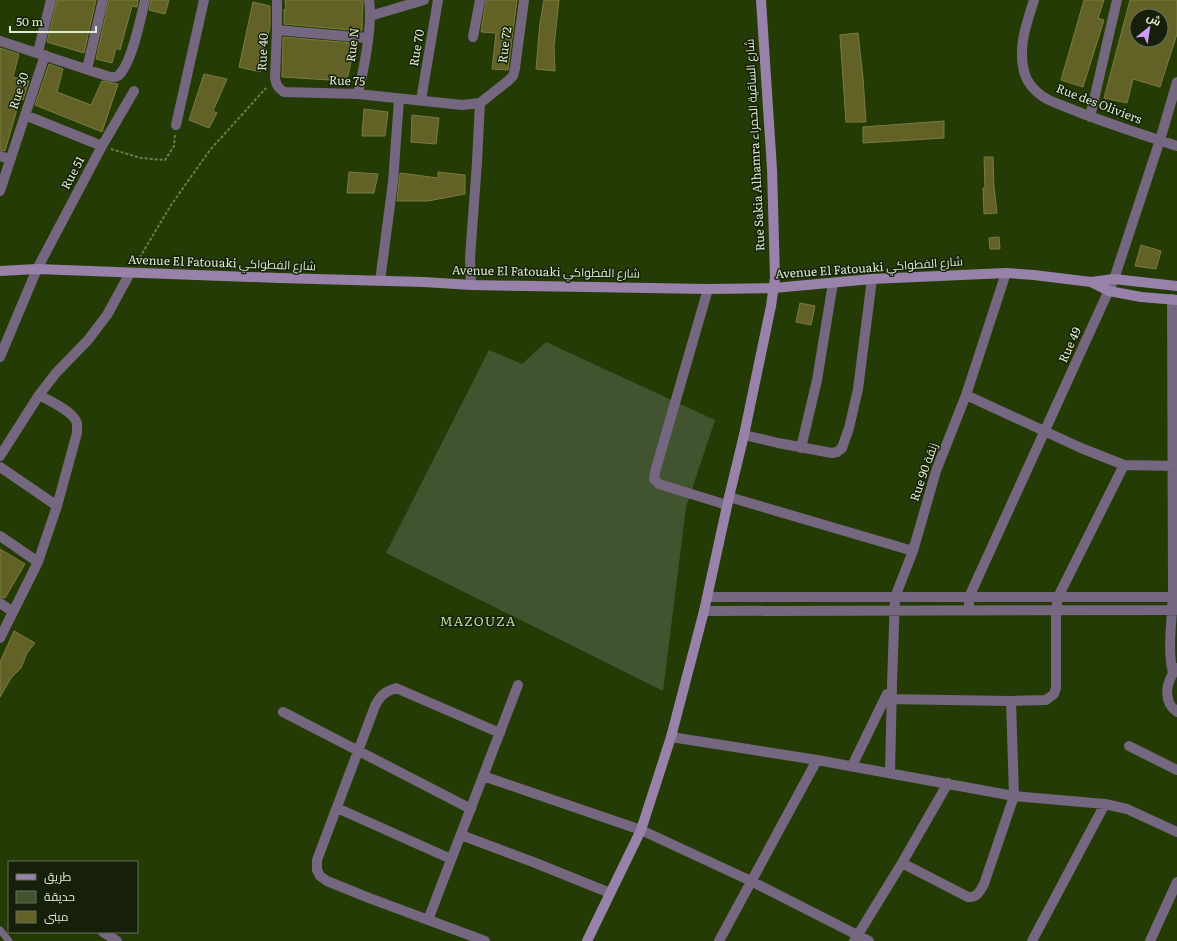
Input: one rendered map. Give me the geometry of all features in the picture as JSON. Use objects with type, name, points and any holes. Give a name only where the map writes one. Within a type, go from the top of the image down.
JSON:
[{"type":"main road","name":"Rue Sakia Alhamra شارع الساقية الحمراء","points":[[587,941],[641,830],[671,737],[704,611],[744,435],[774,288],[772,169],[761,0]]},
{"type":"main road","name":"Avenue El Fatouaki شارع الفطواكي","points":[[0,271],[37,269],[471,285],[708,289],[774,288],[872,279],[1006,273],[1029,274],[1091,282],[1114,279],[1177,286]]},
{"type":"main road","name":"Avenue El Fatouaki شارع الفطواكي","points":[[1091,282],[1109,291],[1174,300]]},
{"type":"street","name":"Rue 30","points":[[0,191],[26,115],[41,54],[51,0]]},
{"type":"street","points":[[87,69],[103,0]]},
{"type":"street","points":[[0,41],[107,76],[115,77],[119,75],[126,64],[145,0]]},
{"type":"street","points":[[176,125],[204,0]]},
{"type":"street","name":"Rue 40","points":[[277,0],[276,85],[284,92],[293,93]]},
{"type":"street","name":"Rue N","points":[[358,94],[363,71],[370,16],[369,0]]},
{"type":"street","points":[[370,16],[424,0]]},
{"type":"street","name":"Rue 70","points":[[421,100],[438,0]]},
{"type":"street","points":[[473,37],[480,0]]},
{"type":"street","name":"Rue 72","points":[[480,103],[513,76],[524,0]]},
{"type":"street","name":"Rue des Oliviers","points":[[1034,0],[1021,45],[1026,76],[1030,83],[1043,96],[1090,117],[1177,146]]},
{"type":"street","points":[[1090,117],[1117,0]]},
{"type":"street","points":[[277,30],[367,38]]},
{"type":"street","name":"Rue 49","points":[[969,610],[969,597],[1114,279],[1160,140],[1177,82]]},
{"type":"street","name":"Rue 51","points":[[0,357],[37,269],[102,146],[134,91]]},
{"type":"street","name":"Rue 75","points":[[293,93],[358,94],[462,104],[480,103]]},
{"type":"street","points":[[380,281],[393,182],[399,99]]},
{"type":"street","points":[[471,285],[470,258],[480,103]]},
{"type":"street","points":[[26,115],[102,146]]},
{"type":"street","points":[[0,156],[10,159]]},
{"type":"street","points":[[0,456],[39,395],[56,373],[88,340],[107,314],[130,273]]},
{"type":"street","name":"Rue 90 زنقة","points":[[888,700],[892,684],[895,597],[913,551],[936,471],[966,395],[1006,273]]},
{"type":"street","points":[[744,435],[800,448],[832,453],[840,451],[848,434],[858,389],[872,279]]},
{"type":"street","points":[[800,448],[817,380],[833,283]]},
{"type":"street","points":[[708,289],[654,472],[654,479],[659,484],[913,551]]},
{"type":"street","points":[[1174,300],[1175,610],[1170,659],[1175,671],[1168,682],[1167,695],[1170,706],[1177,712]]},
{"type":"street","points":[[0,638],[38,562],[57,506],[77,433],[77,424],[74,418],[64,409],[39,395]]},
{"type":"street","points":[[966,395],[1081,448],[1124,465],[1174,466]]},
{"type":"street","points":[[888,700],[1046,700],[1054,694],[1056,688],[1056,610],[1058,597],[1124,465]]},
{"type":"street","points":[[0,466],[57,506]]},
{"type":"street","points":[[0,536],[38,562]]},
{"type":"street","points":[[707,597],[1175,597]]},
{"type":"street","points":[[0,603],[13,612]]},
{"type":"street","points":[[704,611],[1175,610]]},
{"type":"street","points":[[428,920],[518,685]]},
{"type":"street","points":[[485,941],[327,881],[320,876],[317,870],[317,860],[375,706],[381,695],[386,691],[396,688],[500,733]]},
{"type":"street","points":[[852,766],[888,700]]},
{"type":"street","points":[[888,700],[890,773]]},
{"type":"street","points":[[902,863],[968,897],[975,896],[984,884],[1014,796],[1011,701]]},
{"type":"street","points":[[283,712],[471,809]]},
{"type":"street","points":[[671,737],[818,760],[1014,796],[1105,804],[1128,809],[1177,832]]},
{"type":"street","points":[[1129,746],[1177,770]]},
{"type":"street","points":[[719,941],[818,760]]},
{"type":"street","points":[[483,776],[641,830],[751,881],[856,938],[868,941]]},
{"type":"street","points":[[856,938],[902,863],[948,783]]},
{"type":"street","points":[[1032,941],[1105,804]]},
{"type":"street","points":[[337,808],[451,859]]},
{"type":"street","points":[[460,835],[610,893]]},
{"type":"street","points":[[1150,941],[1177,882]]},
{"type":"street","points":[[105,933],[117,941]]},
{"type":"lane","points":[[0,930],[9,941]]},
{"type":"path","points":[[130,273],[171,206],[210,150],[275,78]]},
{"type":"path","points":[[102,146],[141,158],[165,160],[174,146],[176,125]]},
{"type":"green space","points":[[546,342],[715,420],[686,507],[663,691],[386,553],[489,350],[522,364]]},
{"type":"building","points":[[57,0],[96,0],[84,53],[47,42]]},
{"type":"building","points":[[109,0],[138,0],[137,7],[132,6],[120,50],[116,48],[112,63],[96,59]]},
{"type":"building","points":[[151,0],[169,0],[165,14],[149,10]]},
{"type":"building","points":[[285,0],[363,0],[362,31],[284,24],[284,9],[286,10]]},
{"type":"building","points":[[486,0],[517,0],[508,70],[492,69],[496,33],[481,32]]},
{"type":"building","points":[[544,0],[559,0],[554,46],[555,71],[536,69],[540,23]]},
{"type":"building","points":[[1084,0],[1104,0],[1098,18],[1104,20],[1083,87],[1061,80]]},
{"type":"building","points":[[1130,0],[1177,0],[1177,34],[1160,87],[1133,79],[1127,103],[1104,98]]},
{"type":"building","points":[[253,2],[270,6],[270,27],[260,72],[239,67]]},
{"type":"building","points":[[858,33],[866,122],[846,122],[840,35]]},
{"type":"building","points":[[283,37],[352,43],[351,62],[347,80],[282,77]]},
{"type":"building","points":[[0,48],[19,54],[13,77],[29,81],[23,100],[20,99],[5,151],[0,150]]},
{"type":"building","points":[[49,64],[63,69],[57,92],[91,105],[102,81],[118,84],[102,132],[35,105]]},
{"type":"building","points":[[204,74],[227,79],[213,111],[217,113],[209,128],[189,120]]},
{"type":"building","points":[[364,109],[388,112],[385,136],[362,136]]},
{"type":"building","points":[[412,115],[439,118],[436,144],[411,142]]},
{"type":"building","points":[[944,121],[944,138],[863,143],[863,127]]},
{"type":"building","points":[[984,157],[993,157],[997,213],[984,214]]},
{"type":"building","points":[[349,172],[378,174],[374,193],[347,193]]},
{"type":"building","points":[[438,172],[465,175],[465,194],[428,201],[397,201],[400,173],[438,178]]},
{"type":"building","points":[[999,237],[1000,249],[990,249],[989,238]]},
{"type":"building","points":[[1141,245],[1161,251],[1156,269],[1135,266]]},
{"type":"building","points":[[800,303],[815,306],[811,325],[796,322]]},
{"type":"building","points":[[0,549],[25,564],[5,598],[0,597]]},
{"type":"building","points":[[14,631],[35,643],[27,653],[21,668],[11,678],[0,697],[0,662]]},
{"type":"district","name":"MAZOUZA","points":[[478,621]]}]
